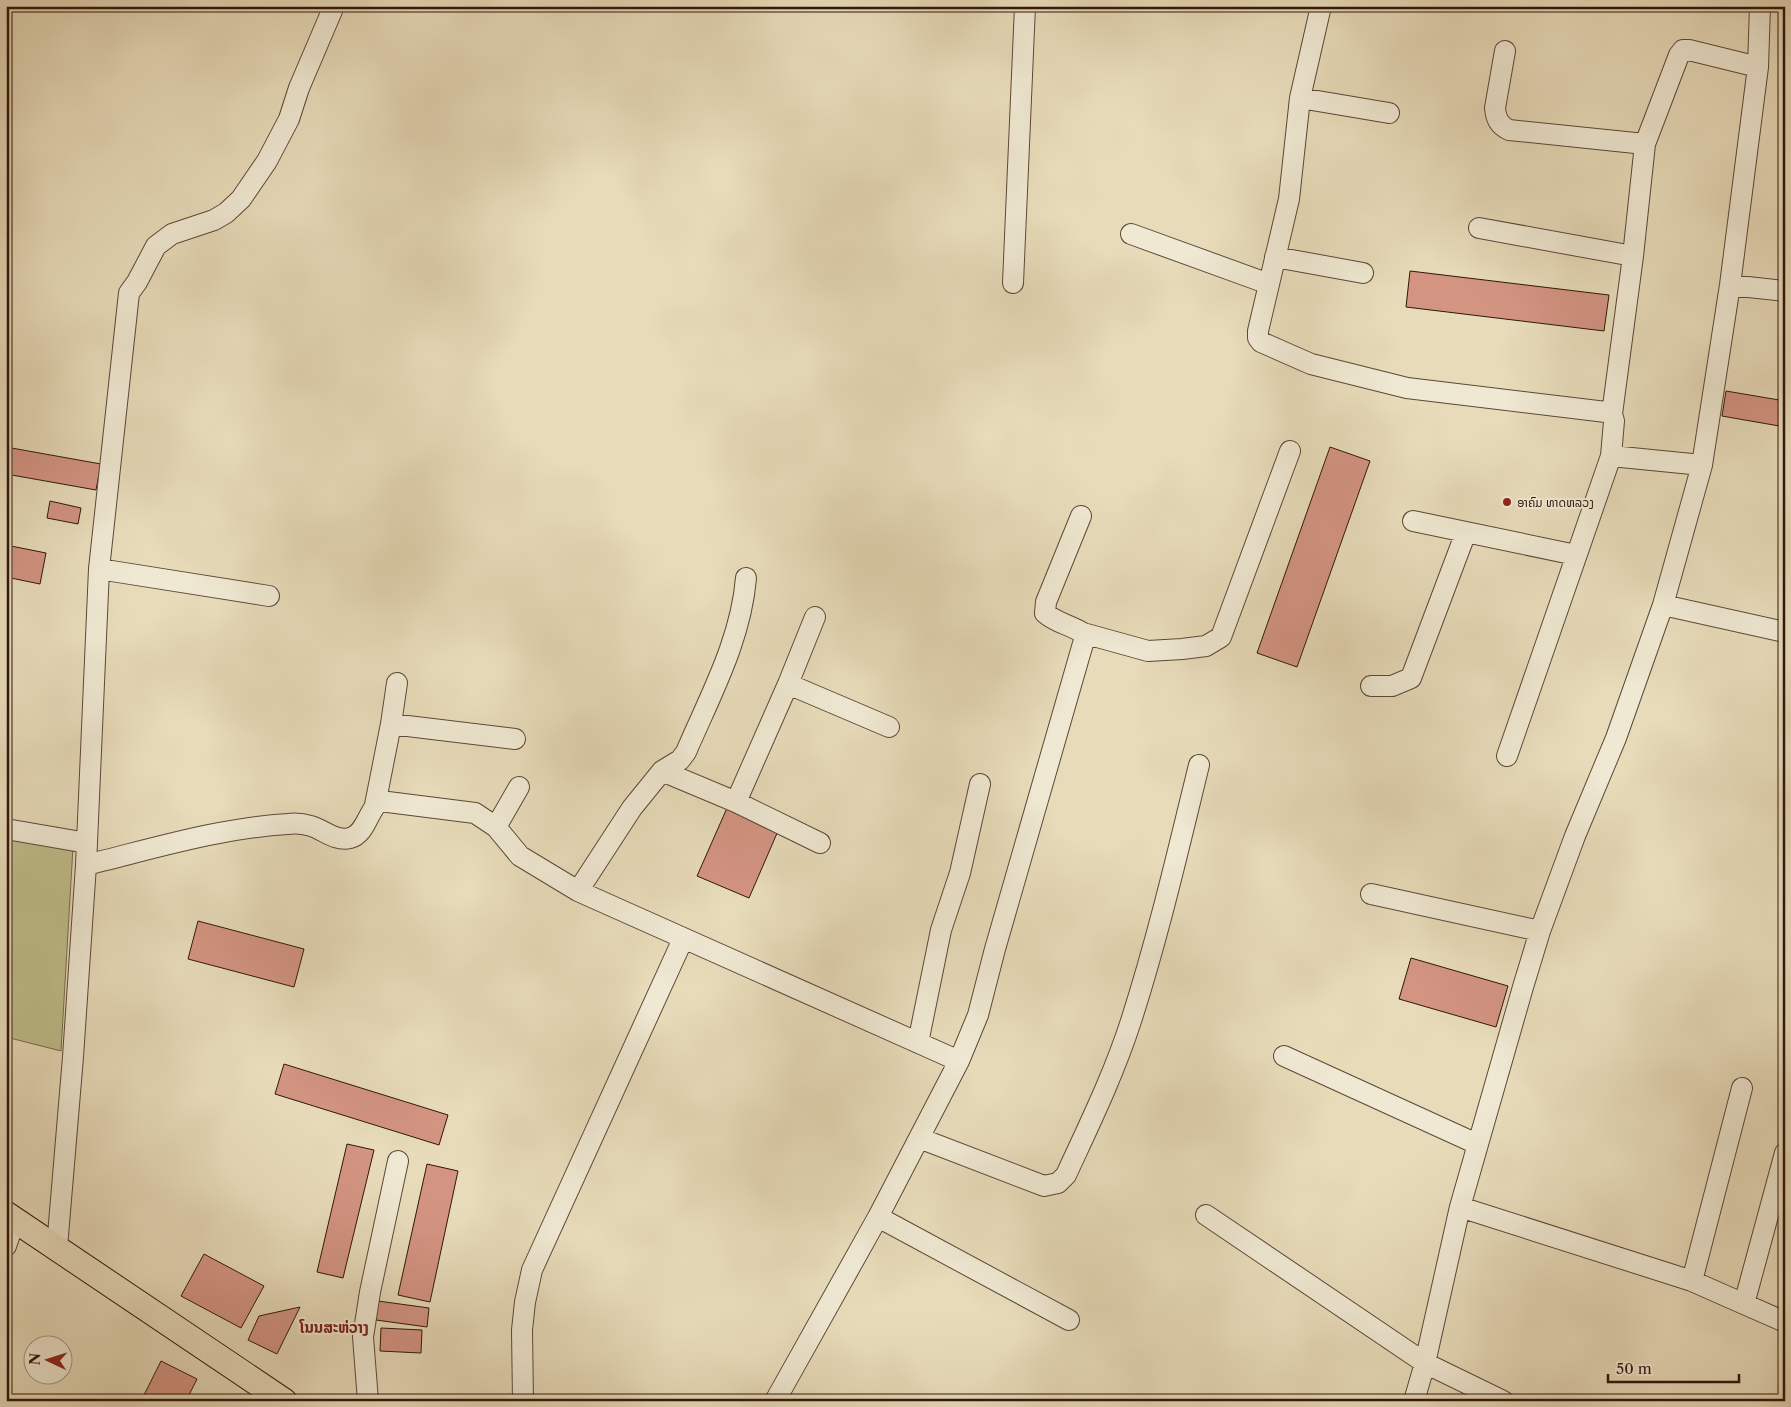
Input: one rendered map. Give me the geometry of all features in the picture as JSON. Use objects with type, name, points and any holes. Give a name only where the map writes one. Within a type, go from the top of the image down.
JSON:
[{"type":"main road","points":[[11,1217],[278,1399]]},
{"type":"street","points":[[56,1247],[73,1057],[86,865],[99,569],[129,293],[138,282],[156,246],[172,234],[214,220],[226,213],[241,199],[267,161],[289,118],[299,88],[334,6]]},
{"type":"street","points":[[1013,283],[1025,6]]},
{"type":"street","points":[[1321,6],[1300,98],[1289,199],[1258,331],[1258,338],[1261,342],[1310,364],[1407,388],[1612,414]]},
{"type":"street","points":[[1414,1401],[1425,1363],[1460,1206],[1540,931],[1575,836],[1616,738],[1663,605],[1702,465],[1730,285],[1758,68],[1760,6]]},
{"type":"street","points":[[1506,756],[1610,456],[1614,420],[1612,414],[1633,256],[1645,144],[1683,50],[1758,68]]},
{"type":"street","points":[[1505,51],[1496,108],[1496,117],[1502,126],[1509,130],[1645,144]]},
{"type":"street","points":[[1300,98],[1389,113]]},
{"type":"street","points":[[1479,228],[1633,256]]},
{"type":"street","points":[[1131,234],[1269,284]]},
{"type":"street","points":[[1275,257],[1363,273]]},
{"type":"street","points":[[1730,285],[1785,292]]},
{"type":"street","points":[[1081,516],[1046,602],[1045,613],[1051,618],[1083,633],[1148,651],[1206,646],[1221,637],[1290,451]]},
{"type":"street","points":[[1610,456],[1702,465]]},
{"type":"street","points":[[1413,521],[1576,555]]},
{"type":"street","points":[[1371,686],[1392,686],[1411,678],[1466,532]]},
{"type":"street","points":[[99,569],[269,596]]},
{"type":"street","points":[[578,891],[632,808],[662,771],[680,760],[686,752],[738,630],[744,603],[746,578]]},
{"type":"street","points":[[1663,605],[1785,632]]},
{"type":"street","points":[[736,802],[816,617]]},
{"type":"street","points":[[775,1401],[878,1217],[959,1060],[978,1015],[1084,640],[1083,633]]},
{"type":"street","points":[[86,865],[242,828],[301,824],[312,826],[340,839],[356,836],[375,805],[397,683]]},
{"type":"street","points":[[788,684],[889,727]]},
{"type":"street","points":[[390,724],[514,739]]},
{"type":"street","points":[[919,1138],[1044,1186],[1058,1183],[1066,1175],[1100,1101],[1131,1023],[1168,894],[1199,765]]},
{"type":"street","points":[[662,771],[736,802],[820,843]]},
{"type":"street","points":[[918,1042],[941,930],[960,873],[980,784]]},
{"type":"street","points":[[496,827],[519,787]]},
{"type":"street","points":[[375,805],[380,801],[475,813],[496,827],[520,856],[578,891],[959,1060]]},
{"type":"street","points":[[6,830],[86,843]]},
{"type":"street","points":[[1371,894],[1540,931]]},
{"type":"street","points":[[523,1401],[522,1330],[525,1302],[532,1270],[683,939]]},
{"type":"street","points":[[1284,1056],[1477,1144]]},
{"type":"street","points":[[1692,1281],[1742,1088]]},
{"type":"street","points":[[1744,1304],[1785,1153]]},
{"type":"street","points":[[368,1401],[363,1337],[370,1292],[398,1161]]},
{"type":"street","points":[[1460,1206],[1692,1281],[1785,1322]]},
{"type":"street","points":[[1206,1215],[1425,1363],[1503,1401]]},
{"type":"street","points":[[6,1246],[11,1217]]},
{"type":"street","points":[[878,1217],[1069,1320]]},
{"type":"shaded area","points":[[6,835],[73,847],[61,1051],[6,1037]]},
{"type":"building","points":[[1410,271],[1609,295],[1604,331],[1406,307]]},
{"type":"building","points":[[1726,391],[1785,401],[1785,427],[1722,416]]},
{"type":"building","points":[[6,447],[101,464],[96,490],[6,474]]},
{"type":"building","points":[[1330,447],[1370,461],[1297,667],[1257,653]]},
{"type":"building","points":[[50,501],[81,508],[78,524],[47,518]]},
{"type":"building","points":[[6,545],[46,553],[40,584],[6,577]]},
{"type":"building","points":[[727,808],[778,831],[749,898],[697,876]]},
{"type":"building","points":[[198,921],[304,949],[294,987],[188,959]]},
{"type":"building","points":[[1411,958],[1508,986],[1496,1027],[1399,999]]},
{"type":"building","points":[[284,1064],[448,1115],[439,1145],[275,1094]]},
{"type":"building","points":[[347,1144],[374,1150],[343,1278],[317,1272]]},
{"type":"building","points":[[427,1164],[458,1171],[430,1302],[398,1295]]},
{"type":"building","points":[[204,1254],[264,1286],[241,1328],[181,1296]]},
{"type":"building","points":[[378,1301],[429,1308],[427,1327],[376,1320]]},
{"type":"building","points":[[300,1307],[277,1354],[248,1340],[259,1316]]},
{"type":"building","points":[[381,1328],[422,1330],[421,1353],[380,1351]]},
{"type":"building","points":[[161,1361],[197,1379],[186,1401],[141,1401]]},
{"type":"place","name":"ອາຄົມ ທາດຫລວງ","points":[[1507,502]]},
{"type":"district","name":"ໂນນສະຫ່ວາງ","points":[[334,1327]]}]
